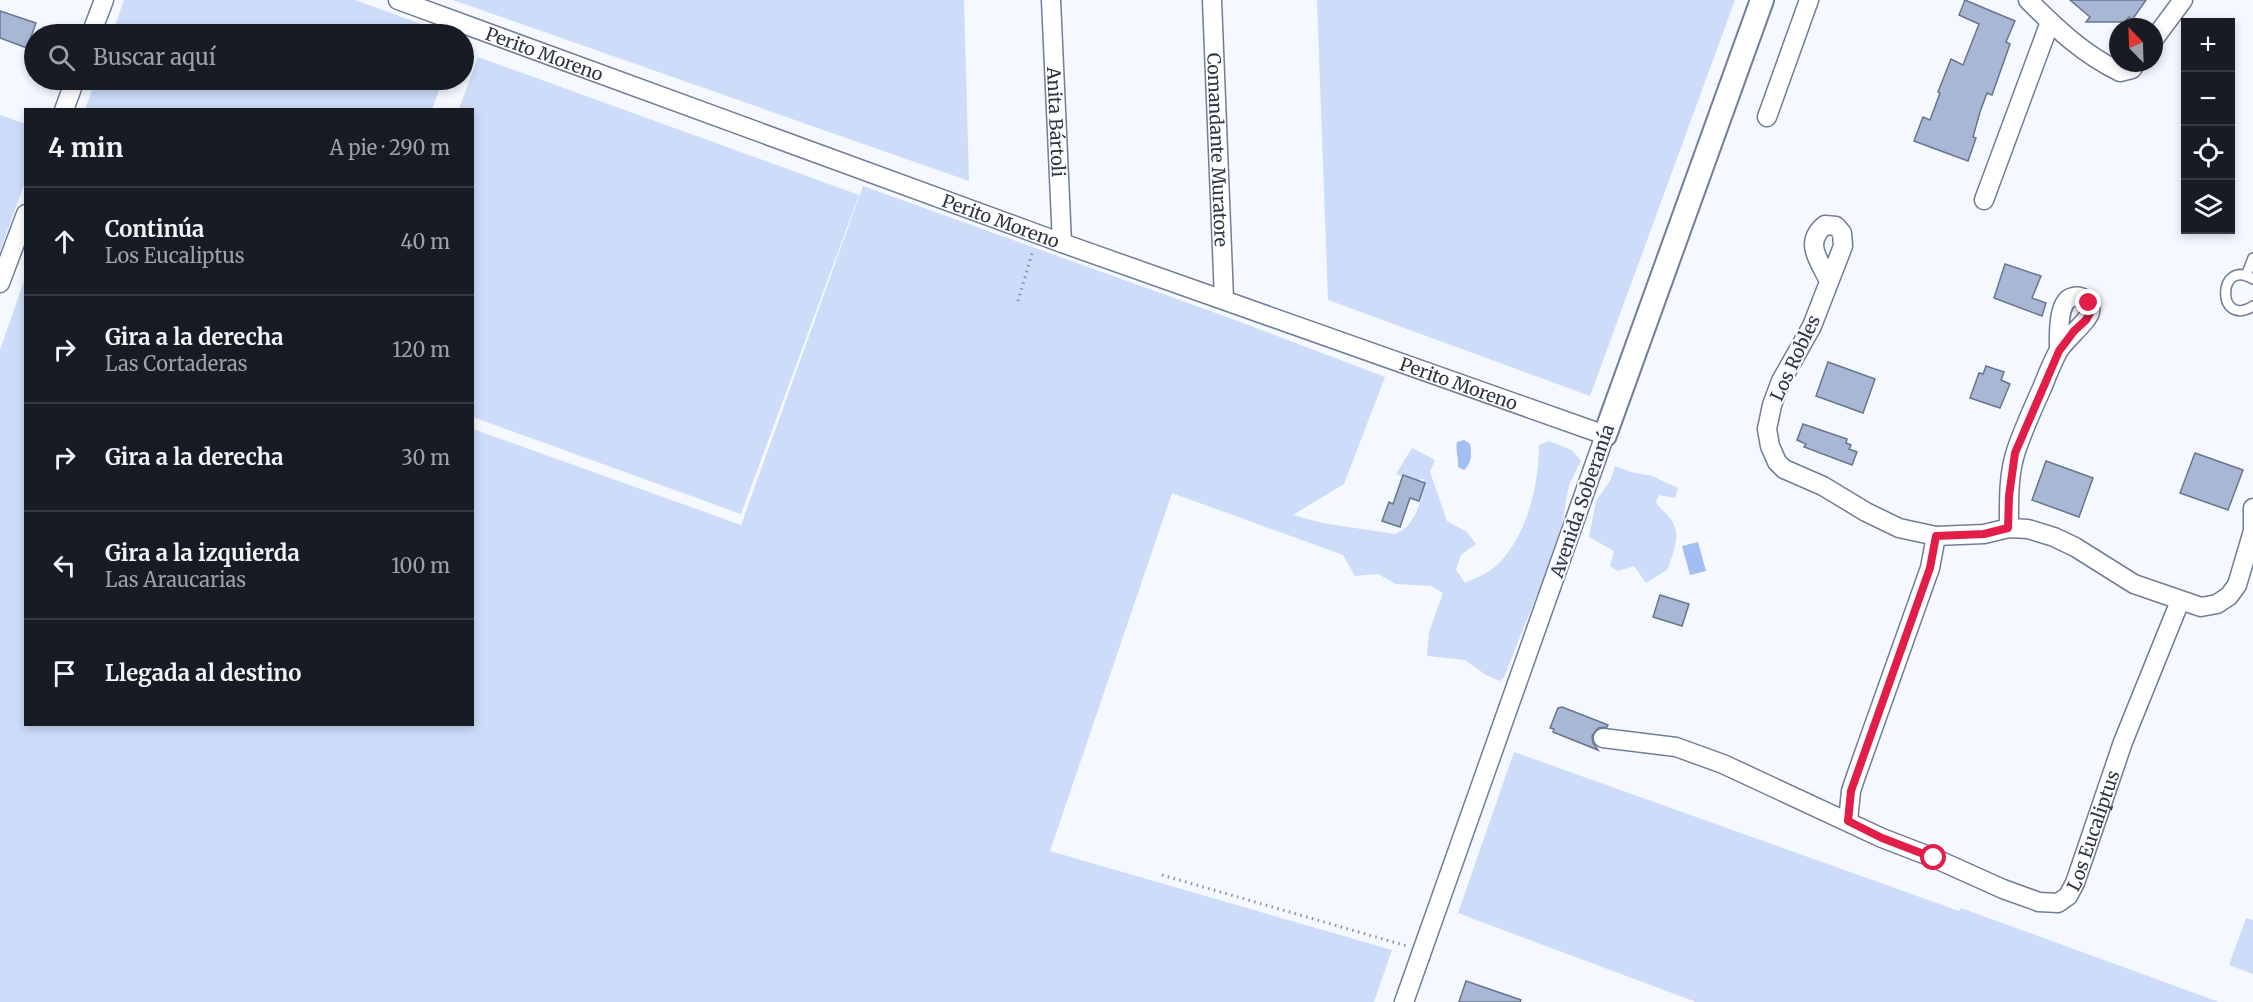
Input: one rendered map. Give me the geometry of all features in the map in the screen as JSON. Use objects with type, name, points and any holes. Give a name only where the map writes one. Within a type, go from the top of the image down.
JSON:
[{"type":"street","points":[[95,24],[104,0]]},
{"type":"street","name":"Perito Moreno","points":[[398,0],[464,24]]},
{"type":"street","name":"Anita Bártoli","points":[[1051,0],[1062,243]]},
{"type":"street","name":"Comandante Muratore","points":[[1212,0],[1224,299]]},
{"type":"street","name":"Avenida Soberanía","points":[[1404,1002],[1762,0]]},
{"type":"street","points":[[1767,117],[1809,0]]},
{"type":"street","points":[[2028,0],[2093,59],[2109,67]]},
{"type":"street","points":[[2160,18],[2169,0]]},
{"type":"street","points":[[2163,27],[2183,0]]},
{"type":"street","points":[[1984,200],[2050,22]]},
{"type":"street","name":"Perito Moreno","points":[[474,28],[1062,243],[1605,435]]},
{"type":"street","points":[[65,108],[71,90]]},
{"type":"street","points":[[0,283],[24,219]]},
{"type":"street","name":"Los Robles","points":[[1828,279],[1812,326],[1781,381],[1772,405],[1767,429],[1770,446],[1777,462],[1784,469],[1823,486],[1866,512],[1899,528],[1936,536]]},
{"type":"street","points":[[2008,528],[2009,496],[2015,453],[2059,351]]},
{"type":"street","points":[[1848,821],[1851,791],[1930,568],[1936,536],[1984,534],[2008,528],[2028,529],[2054,537],[2075,547],[2134,584],[2201,607],[2217,604],[2229,596],[2237,585],[2253,531],[2253,508]]},
{"type":"street","name":"Los Eucaliptus","points":[[1603,738],[1676,747],[1723,764],[1882,838],[2003,889],[2039,902],[2058,903],[2068,896],[2075,883],[2123,742],[2180,601]]},
{"type":"lane","points":[[2253,258],[2250,278],[2241,275],[2230,280],[2226,285],[2224,296],[2230,306],[2235,309],[2246,310],[2253,306]]},
{"type":"path","points":[[1018,301],[1038,234]]},
{"type":"path","points":[[1162,875],[1423,950]]},
{"type":"shaded area","points":[[124,0],[355,0],[421,24],[116,24]]},
{"type":"shaded area","points":[[453,0],[964,0],[969,181]]},
{"type":"shaded area","points":[[1317,0],[1735,0],[1590,396],[1328,300]]},
{"type":"shaded area","points":[[478,57],[859,195],[741,514],[474,417],[474,108],[459,108],[466,90],[474,90],[474,68]]},
{"type":"shaded area","points":[[92,90],[439,90],[432,108],[85,108]]},
{"type":"shaded area","points":[[0,115],[24,123],[24,185],[0,251]]},
{"type":"shaded area","points":[[863,186],[1227,317],[1385,377],[1344,484],[1293,515],[1322,523],[1395,534],[1413,519],[1423,487],[1424,479],[1410,481],[1396,474],[1412,448],[1435,460],[1430,472],[1447,521],[1467,532],[1476,544],[1461,555],[1456,570],[1465,583],[1494,568],[1516,540],[1534,493],[1539,445],[1549,441],[1572,450],[1581,461],[1569,485],[1562,524],[1541,585],[1504,677],[1500,681],[1486,675],[1465,660],[1427,656],[1429,632],[1443,593],[1431,586],[1396,584],[1378,574],[1355,576],[1343,555],[1172,493],[1050,851],[1392,950],[1374,1002],[0,1002],[0,350],[24,281],[24,726],[474,726],[474,429],[741,525]]},
{"type":"shaded area","points":[[1615,466],[1652,476],[1678,488],[1675,498],[1659,495],[1656,502],[1675,526],[1675,545],[1668,569],[1646,583],[1634,566],[1618,571],[1610,566],[1614,551],[1589,537],[1596,501],[1610,481]]},
{"type":"shaded area","points":[[1514,752],[1959,911],[1961,908],[2219,1002],[1696,1002],[1458,913]]},
{"type":"shaded area","points":[[2246,918],[2253,920],[2253,974],[2229,965]]},
{"type":"water","points":[[1464,440],[1470,444],[1471,454],[1469,464],[1464,470],[1458,467],[1456,448],[1457,442]]},
{"type":"water","points":[[1698,542],[1706,571],[1690,575],[1682,546]]},
{"type":"building","points":[[1965,0],[2015,21],[2006,42],[2010,44],[1992,95],[1987,93],[1980,112],[1973,137],[1976,138],[1968,161],[1914,141],[1923,117],[1930,120],[1951,59],[1963,65],[1979,24],[1959,15]]},
{"type":"building","points":[[2070,0],[2146,0],[2133,18],[2109,18],[2109,22],[2086,22],[2090,17]]},
{"type":"building","points":[[0,11],[36,23],[24,24],[24,47],[0,38]]},
{"type":"building","points":[[2005,264],[2041,276],[2032,298],[2046,303],[2042,316],[1994,298]]},
{"type":"building","points":[[1828,362],[1875,379],[1863,413],[1816,396]]},
{"type":"building","points":[[1986,366],[2004,372],[2001,380],[2010,384],[2000,408],[1970,398],[1979,373],[1983,374]]},
{"type":"building","points":[[1803,424],[1847,439],[1846,443],[1851,445],[1849,449],[1857,452],[1852,465],[1804,447],[1806,444],[1797,440]]},
{"type":"building","points":[[2195,453],[2243,470],[2228,510],[2180,493]]},
{"type":"building","points":[[2046,461],[2093,478],[2079,517],[2032,500]]},
{"type":"building","points":[[1403,475],[1425,483],[1419,501],[1410,498],[1400,527],[1382,521],[1389,502],[1393,504]]},
{"type":"building","points":[[1660,595],[1689,604],[1682,626],[1653,617]]},
{"type":"building","points":[[1562,707],[1608,725],[1598,728],[1592,736],[1593,743],[1598,750],[1553,732],[1554,729],[1550,728],[1558,708]]},
{"type":"building","points":[[1466,981],[1521,1000],[1520,1002],[1459,1002]]},
{"type":"route","points":[[1934,858],[1882,838],[1848,821],[1851,791],[1930,568],[1936,536],[1984,534],[2008,528],[2009,496],[2015,453],[2059,351],[2074,331],[2086,320],[2091,311],[2089,303]]}]
